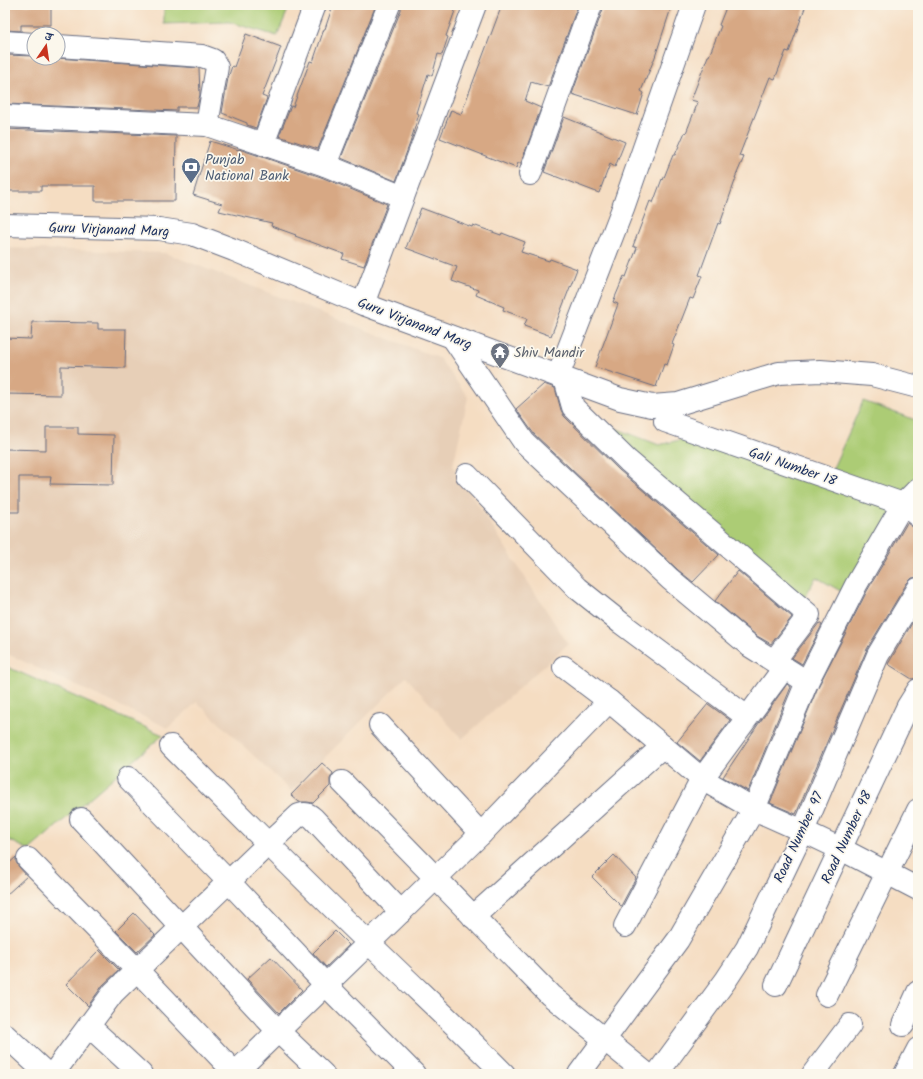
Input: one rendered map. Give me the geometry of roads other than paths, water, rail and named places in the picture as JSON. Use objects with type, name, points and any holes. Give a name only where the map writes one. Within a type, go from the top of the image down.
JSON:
[{"type":"street","points":[[263,144],[315,5]]},
{"type":"street","points":[[325,165],[389,5]]},
{"type":"street","points":[[363,304],[475,5]]},
{"type":"street","points":[[530,174],[592,5]]},
{"type":"street","points":[[625,926],[702,778],[747,717],[809,615],[628,462],[573,407],[561,378],[623,208],[694,5]]},
{"type":"street","points":[[5,42],[26,43]]},
{"type":"street","points":[[66,47],[202,56],[213,60],[217,67],[207,125]]},
{"type":"street","points":[[5,116],[207,125],[325,165],[403,197]]},
{"type":"street","name":"Guru Virjanand Marg","points":[[5,225],[159,229],[192,234],[363,304],[452,338],[620,399],[652,406],[678,404],[779,373],[820,371],[872,375],[918,387]]},
{"type":"street","points":[[452,338],[524,442],[670,579],[750,646],[807,682]]},
{"type":"street","name":"Gali Number 18","points":[[665,421],[913,503]]},
{"type":"street","points":[[466,475],[577,588],[747,717]]},
{"type":"street","points":[[579,1074],[678,940],[754,809],[807,682],[856,585],[913,503]]},
{"type":"street","name":"Road Number 97","points":[[657,1074],[726,980],[747,948],[803,831],[878,655],[918,588]]},
{"type":"street","points":[[564,667],[609,701],[702,778],[754,809],[841,849],[918,889]]},
{"type":"street","name":"Road Number 98","points":[[776,985],[908,706],[918,690]]},
{"type":"street","points":[[28,859],[235,1073],[481,834],[609,701]]},
{"type":"street","points":[[380,725],[481,834]]},
{"type":"street","points":[[171,746],[268,844],[504,1074]]},
{"type":"street","points":[[473,917],[663,746]]},
{"type":"street","points":[[128,778],[326,985],[414,1074]]},
{"type":"street","points":[[342,782],[550,995],[647,1074]]},
{"type":"street","points":[[827,995],[918,810]]},
{"type":"street","points":[[53,1074],[113,993],[299,815],[304,813],[313,818],[401,912]]},
{"type":"street","points":[[81,819],[278,1031],[322,1074]]},
{"type":"street","points":[[903,1025],[918,992]]},
{"type":"street","points":[[89,1026],[141,1074]]},
{"type":"street","points":[[813,1074],[850,1026]]},
{"type":"street","points":[[5,1035],[47,1074]]},
{"type":"street","points":[[905,1074],[918,1049]]},
{"type":"place","name":"Punjab National Bank","points":[[191,184]]},
{"type":"place","name":"Shiv Mandir","points":[[500,369]]}]
